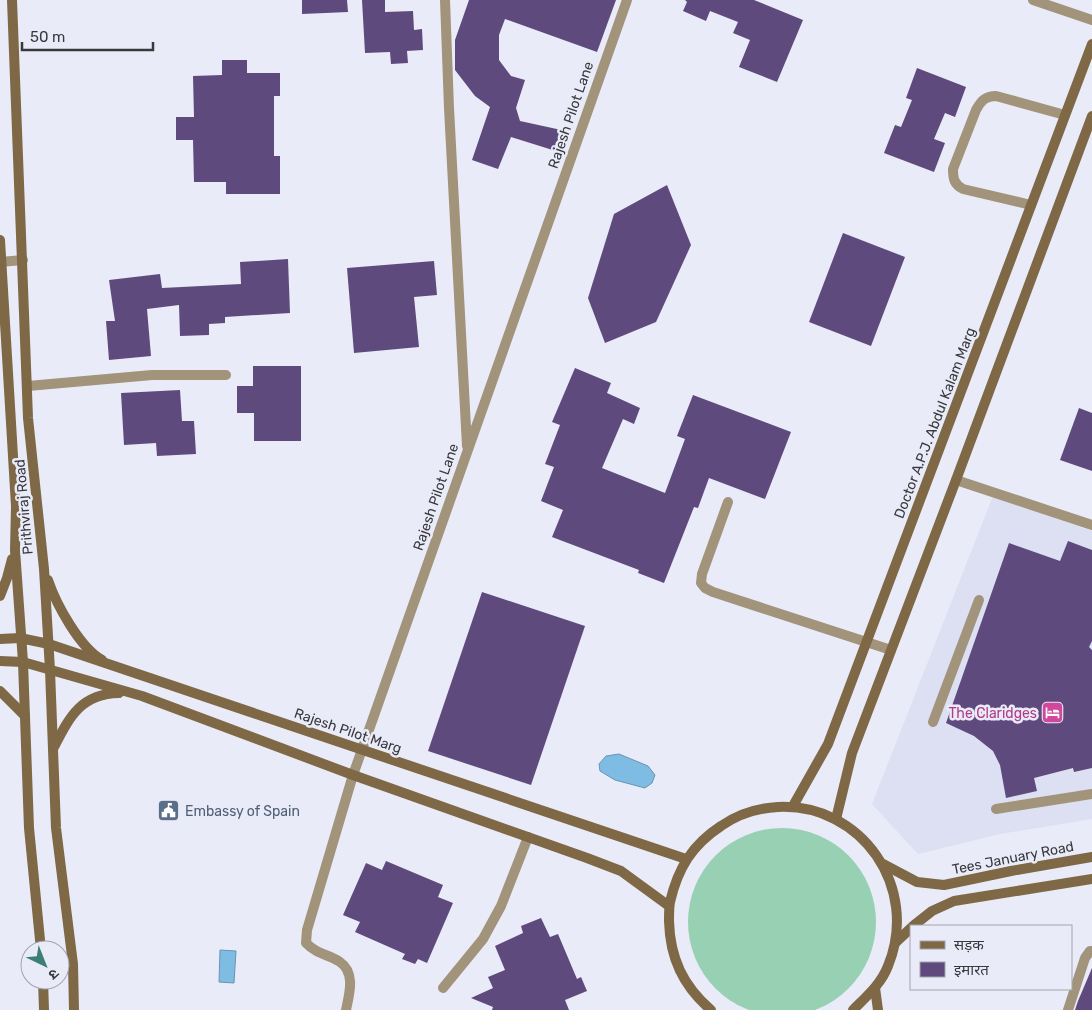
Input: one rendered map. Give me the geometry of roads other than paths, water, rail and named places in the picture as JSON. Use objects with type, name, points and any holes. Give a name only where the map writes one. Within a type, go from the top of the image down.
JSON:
[{"type":"main road","name":"Prithviraj Road","points":[[12,0],[28,418],[44,569],[56,828],[73,964],[74,1010]]},
{"type":"main road","name":"Doctor A.P.J. Abdul Kalam Marg","points":[[793,806],[828,744],[1092,44]]},
{"type":"main road","points":[[836,819],[852,754],[1092,116]]},
{"type":"main road","name":"Prithviraj Road","points":[[0,240],[16,506],[14,550],[23,662],[29,828],[40,940]]},
{"type":"main road","points":[[0,596],[14,550]]},
{"type":"main road","points":[[44,569],[50,589],[71,626],[98,658],[114,666]]},
{"type":"main road","name":"Rajesh Pilot Marg","points":[[0,639],[20,638],[48,644],[686,859]]},
{"type":"main road","points":[[0,661],[23,662],[142,696],[353,776],[528,837],[621,872],[669,906]]},
{"type":"main road","points":[[0,691],[25,716]]},
{"type":"main road","points":[[53,749],[70,718],[81,706],[95,696],[122,692],[142,696]]},
{"type":"main road","points":[[711,1010],[699,1000],[680,972],[670,940],[669,906],[675,882],[686,859],[706,836],[732,818],[762,808],[793,806],[815,810],[836,819],[860,835],[883,864],[893,889],[897,916],[895,943],[888,967],[875,988],[853,1010]]},
{"type":"main road","name":"Tees January Road","points":[[883,864],[917,882],[944,885],[1092,857]]},
{"type":"main road","points":[[914,925],[932,911],[954,901],[1092,879]]},
{"type":"main road","points":[[895,943],[910,929]]},
{"type":"main road","points":[[875,988],[878,1010]]},
{"type":"main road","points":[[43,990],[44,1010]]},
{"type":"street","points":[[445,0],[467,452]]},
{"type":"street","name":"Rajesh Pilot Lane","points":[[346,1010],[351,987],[349,973],[341,963],[314,951],[306,943],[307,930],[353,776],[626,0]]},
{"type":"street","points":[[1033,0],[1092,20]]},
{"type":"street","points":[[1032,205],[963,189],[956,185],[953,178],[953,169],[976,110],[981,101],[989,96],[996,96],[1065,115]]},
{"type":"street","points":[[1,262],[23,260]]},
{"type":"street","points":[[28,386],[152,375],[226,375]]},
{"type":"street","points":[[956,480],[1092,525]]},
{"type":"street","points":[[728,502],[702,574],[701,583],[705,588],[891,650]]},
{"type":"street","points":[[933,722],[979,600]]},
{"type":"street","points":[[996,809],[1092,794]]},
{"type":"street","points":[[443,988],[483,939],[501,906],[528,837]]},
{"type":"street","points":[[1068,1010],[1085,958],[1092,951]]},
{"type":"water","points":[[619,754],[648,766],[655,775],[652,783],[645,788],[615,780],[600,771],[599,764],[606,756]]},
{"type":"water","points":[[220,950],[236,951],[234,983],[219,982]]},
{"type":"place","name":"The Claridges","points":[[1053,713]]},
{"type":"place","name":"Embassy of Spain","points":[[169,811]]}]
